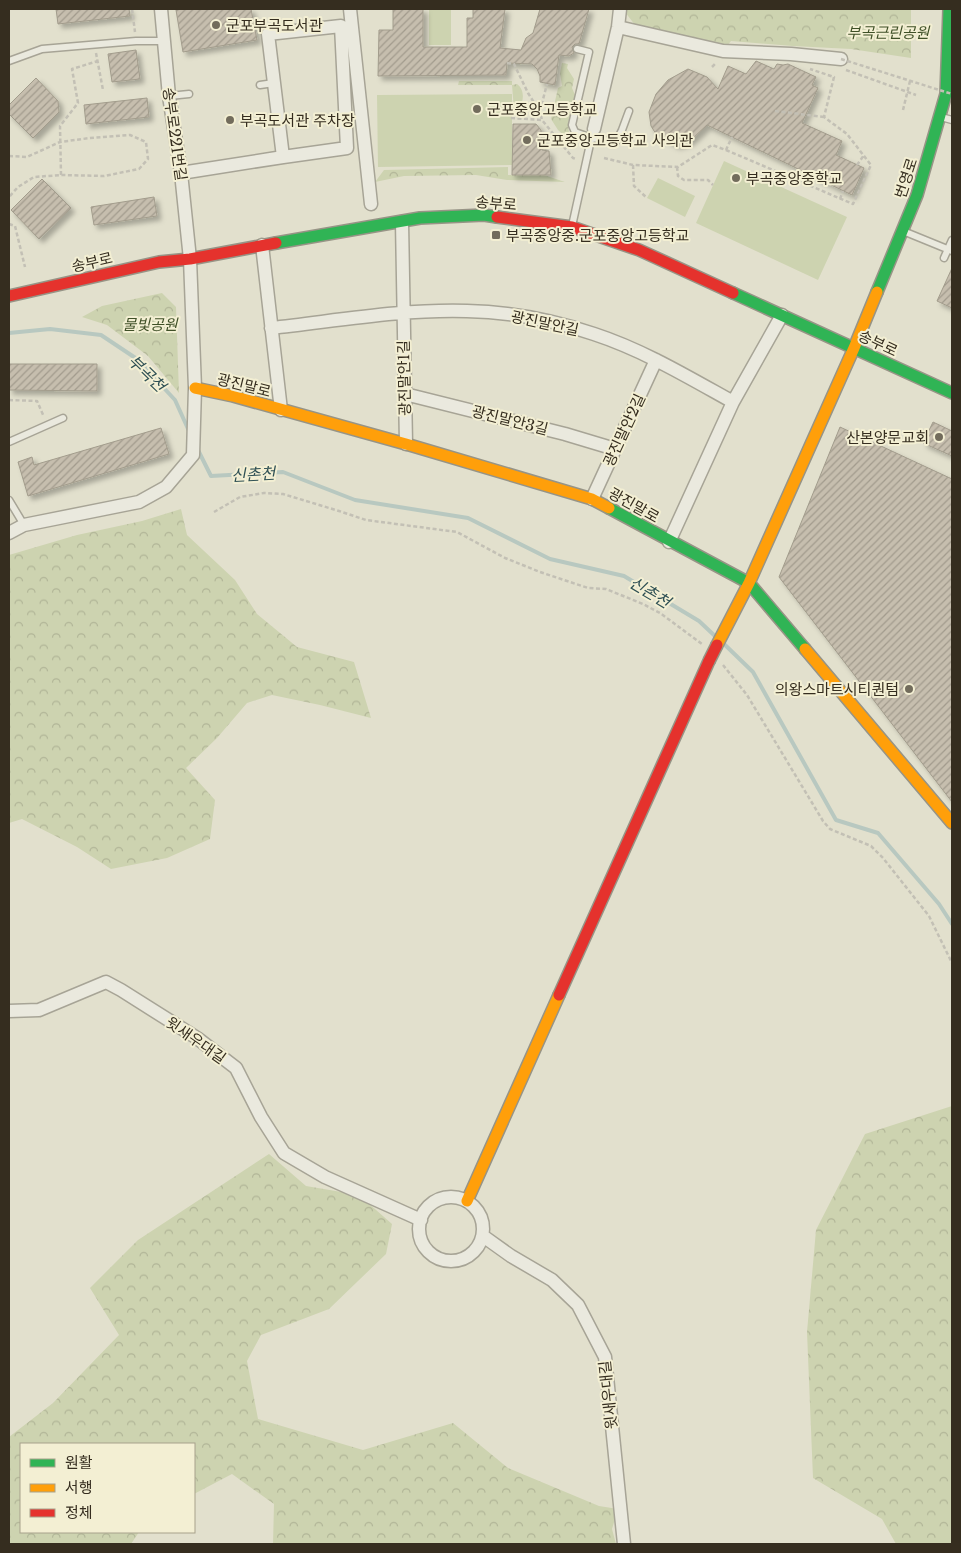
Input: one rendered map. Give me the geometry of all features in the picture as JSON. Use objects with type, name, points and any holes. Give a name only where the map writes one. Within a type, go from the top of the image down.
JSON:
[{"type":"street","name":"송부로221번길","points":[[24,525],[139,502],[166,487],[194,455],[195,388],[190,259],[181,174],[169,96],[161,9]]},
{"type":"street","points":[[350,9],[371,204]]},
{"type":"street","points":[[593,134],[618,27],[620,9]]},
{"type":"street","name":"번영로","points":[[467,1201],[709,661],[749,583],[854,348],[903,231],[917,195],[946,94],[950,9]]},
{"type":"street","points":[[181,174],[283,156],[347,148],[341,26],[268,34],[283,156]]},
{"type":"street","points":[[618,27],[722,51],[791,54],[842,64]]},
{"type":"street","name":"송부로","points":[[9,296],[159,262],[190,259],[420,218],[484,215],[572,227],[639,250],[952,394]]},
{"type":"street","name":"광진말안1길","points":[[402,222],[406,444]]},
{"type":"street","points":[[262,245],[280,410]]},
{"type":"street","name":"광진말안길","points":[[271,328],[403,313],[468,311],[525,316],[594,334],[656,360],[733,402]]},
{"type":"street","points":[[670,542],[733,402],[782,315]]},
{"type":"street","name":"광진말안2길","points":[[592,499],[656,360]]},
{"type":"street","name":"광진말로","points":[[195,388],[233,396],[406,444],[592,499],[749,583],[952,823]]},
{"type":"street","name":"광진말안3길","points":[[405,394],[565,434],[615,449]]},
{"type":"street","points":[[9,533],[24,525]]},
{"type":"street","name":"윗새우대길","points":[[9,1011],[39,1010],[106,982],[197,1038],[236,1068],[261,1117],[284,1153],[325,1177],[421,1220]]},
{"type":"street","points":[[446,1198],[457,1198],[467,1201],[475,1207],[481,1216],[483,1236],[472,1255],[462,1260],[451,1262],[440,1260],[424,1246],[420,1236],[421,1220],[428,1207],[437,1201],[446,1198]]},
{"type":"street","name":"윗새우대길","points":[[483,1236],[511,1256],[552,1280],[578,1305],[605,1357],[624,1544]]},
{"type":"street","points":[[476,1250],[511,1256]]},
{"type":"lane","points":[[9,61],[42,49],[136,41],[165,41]]},
{"type":"lane","points":[[577,49],[589,52],[572,125],[575,132],[593,134],[616,142],[629,111]]},
{"type":"lane","points":[[260,85],[274,83]]},
{"type":"lane","points":[[169,96],[190,94]]},
{"type":"lane","points":[[940,116],[952,120]]},
{"type":"lane","points":[[572,227],[593,134]]},
{"type":"lane","points":[[903,231],[950,250]]},
{"type":"lane","points":[[944,258],[950,250],[952,240]]},
{"type":"lane","points":[[9,442],[63,418]]},
{"type":"lane","points":[[9,500],[24,525]]},
{"type":"path","points":[[132,9],[136,41]]},
{"type":"path","points":[[95,44],[102,90]]},
{"type":"path","points":[[61,175],[60,126],[78,103],[72,69],[98,61]]},
{"type":"path","points":[[712,67],[717,62]]},
{"type":"path","points":[[507,63],[514,64],[528,93],[540,112],[542,120],[573,158],[576,159]]},
{"type":"path","points":[[842,64],[952,94]]},
{"type":"path","points":[[842,64],[916,95]]},
{"type":"path","points":[[809,68],[834,78],[824,117]]},
{"type":"path","points":[[903,110],[910,81]]},
{"type":"path","points":[[540,112],[547,84]]},
{"type":"path","points":[[604,158],[633,165],[677,167],[712,145],[853,204],[872,165],[847,134],[824,117],[775,111]]},
{"type":"path","points":[[511,118],[542,120]]},
{"type":"path","points":[[9,156],[27,157],[60,142],[130,135],[146,142],[148,159],[139,169],[104,176],[61,175],[34,177],[18,186],[9,197]]},
{"type":"path","points":[[726,150],[732,137]]},
{"type":"path","points":[[857,165],[864,155]]},
{"type":"path","points":[[633,165],[634,186],[647,198]]},
{"type":"path","points":[[677,167],[678,176],[684,180],[708,180],[713,185]]},
{"type":"path","points":[[840,199],[843,191]]},
{"type":"path","points":[[9,224],[15,226],[26,267]]},
{"type":"path","points":[[9,400],[37,401],[48,425]]},
{"type":"path","points":[[214,512],[240,497],[264,493],[283,494],[366,520],[457,532],[505,558],[540,572],[588,588],[606,589],[643,604],[660,613],[696,638],[706,648]]},
{"type":"path","points":[[721,663],[746,695],[823,821],[830,829],[871,846],[883,858],[929,916],[952,963]]},
{"type":"green space","points":[[429,9],[451,9],[451,45],[429,45]]},
{"type":"green space","name":"부곡근린공원","points":[[625,9],[911,9],[911,58],[851,49],[731,41],[727,46],[635,25],[625,12]]},
{"type":"green space","points":[[562,63],[568,64],[567,68],[574,79],[572,88],[575,95],[568,124],[570,141],[558,130],[551,119],[558,88],[562,86],[560,73]]},
{"type":"green space","points":[[459,81],[512,81],[512,85],[458,85]]},
{"type":"green space","points":[[517,84],[520,86],[523,96],[519,108],[514,110],[512,85]]},
{"type":"green space","points":[[512,94],[512,165],[378,167],[377,95]]},
{"type":"green space","points":[[724,161],[847,217],[818,280],[696,223]]},
{"type":"green space","points":[[508,167],[508,175],[544,175],[565,182],[507,180],[476,175],[404,176],[375,182],[384,170]]},
{"type":"green space","points":[[658,178],[695,196],[685,217],[647,198]]},
{"type":"green space","name":"물빛공원","points":[[162,293],[176,307],[179,393],[148,356],[107,325],[82,317],[102,306]]},
{"type":"green space","points":[[181,509],[187,535],[235,580],[257,614],[297,647],[354,662],[371,718],[272,695],[247,703],[217,738],[186,768],[215,800],[210,839],[167,858],[111,869],[77,847],[22,819],[9,823],[9,555],[77,535],[142,521]]},
{"type":"green space","points":[[952,1106],[952,1544],[896,1544],[882,1519],[813,1478],[807,1332],[816,1230],[865,1134]]},
{"type":"green space","points":[[269,1154],[306,1186],[359,1195],[392,1224],[386,1254],[329,1309],[261,1335],[247,1361],[258,1419],[363,1450],[453,1423],[508,1468],[599,1506],[618,1509],[612,1529],[616,1544],[273,1544],[274,1504],[232,1474],[195,1493],[195,1443],[20,1443],[20,1533],[138,1533],[131,1544],[9,1544],[9,1437],[53,1403],[119,1335],[90,1288],[138,1240]]},
{"type":"building","points":[[56,9],[129,9],[130,16],[58,24]]},
{"type":"building","name":"군포부곡도서관","points":[[251,9],[257,40],[183,52],[176,10]]},
{"type":"building","points":[[393,9],[423,9],[423,47],[467,47],[467,18],[473,18],[473,9],[505,9],[500,48],[521,50],[526,38],[533,33],[540,9],[589,9],[579,44],[575,44],[572,47],[574,53],[569,56],[559,55],[555,85],[540,82],[537,69],[532,64],[507,63],[506,75],[378,76],[379,30],[393,30]]},
{"type":"building","points":[[136,50],[140,79],[112,82],[108,54]]},
{"type":"building","points":[[756,61],[774,69],[777,64],[788,64],[816,77],[812,85],[818,88],[802,123],[842,141],[836,155],[864,168],[852,195],[707,125],[690,141],[676,145],[656,134],[651,126],[649,112],[656,94],[668,80],[688,69],[707,77],[718,89],[728,66],[746,74]]},
{"type":"building","points":[[36,78],[58,101],[59,112],[33,138],[9,114],[9,105]]},
{"type":"building","points":[[147,98],[149,117],[86,124],[84,105]]},
{"type":"building","name":"군포중앙고등학교 사의관","points":[[513,124],[536,124],[541,130],[542,150],[549,151],[551,175],[512,175]]},
{"type":"building","points":[[42,179],[71,208],[39,239],[11,210]]},
{"type":"building","points":[[154,197],[157,216],[94,225],[91,207]]},
{"type":"building","points":[[952,268],[952,308],[937,301]]},
{"type":"building","points":[[9,364],[97,364],[97,391],[9,390]]},
{"type":"building","name":"산본양문교회","points":[[933,422],[952,431],[952,456],[923,443]]},
{"type":"building","name":"의왕스마트시티퀀텀","points":[[840,427],[952,479],[952,802],[779,577]]},
{"type":"building","points":[[161,428],[169,454],[28,496],[18,462],[32,457],[34,465]]},
{"type":"waterway","name":"부곡천","points":[[9,333],[50,329],[101,335],[137,359],[175,400],[189,431]]},
{"type":"waterway","name":"신촌천","points":[[197,448],[211,476],[283,472],[355,500],[468,518],[550,559],[624,576],[699,621],[716,637]]},
{"type":"waterway","name":"신촌천","points":[[723,643],[753,672],[836,820],[878,833],[939,904],[952,924]]},
{"type":"traffic: fast","points":[[877,292],[917,195],[946,94],[949,9]]},
{"type":"traffic: fast","points":[[276,243],[420,218],[484,215],[497,217]]},
{"type":"traffic: fast","points":[[733,293],[952,393]]},
{"type":"traffic: fast","points":[[609,508],[749,583],[805,649]]},
{"type":"traffic: slow","points":[[717,645],[749,583],[877,292]]},
{"type":"traffic: slow","points":[[195,388],[233,396],[406,444],[592,499],[609,508]]},
{"type":"traffic: slow","points":[[805,649],[952,823]]},
{"type":"traffic: slow","points":[[467,1201],[559,995]]},
{"type":"traffic: jam","points":[[497,217],[572,227],[639,250],[733,293]]},
{"type":"traffic: jam","points":[[9,296],[159,262],[190,259],[276,243]]},
{"type":"traffic: jam","points":[[709,661],[717,645]]},
{"type":"traffic: jam","points":[[559,995],[709,661]]},
{"type":"place","name":"군포부곡도서관","points":[[216,25]]},
{"type":"place","name":"군포중앙고등학교","points":[[477,109]]},
{"type":"place","name":"부곡도서관 주차장","points":[[230,120]]},
{"type":"place","name":"군포중앙고등학교 사의관","points":[[527,140]]},
{"type":"place","name":"부곡중앙중학교","points":[[736,178]]},
{"type":"place","name":"부곡중앙중.군포중앙고등학교","points":[[496,235]]},
{"type":"place","name":"산본양문교회","points":[[939,437]]},
{"type":"place","name":"의왕스마트시티퀀텀","points":[[909,689]]}]
